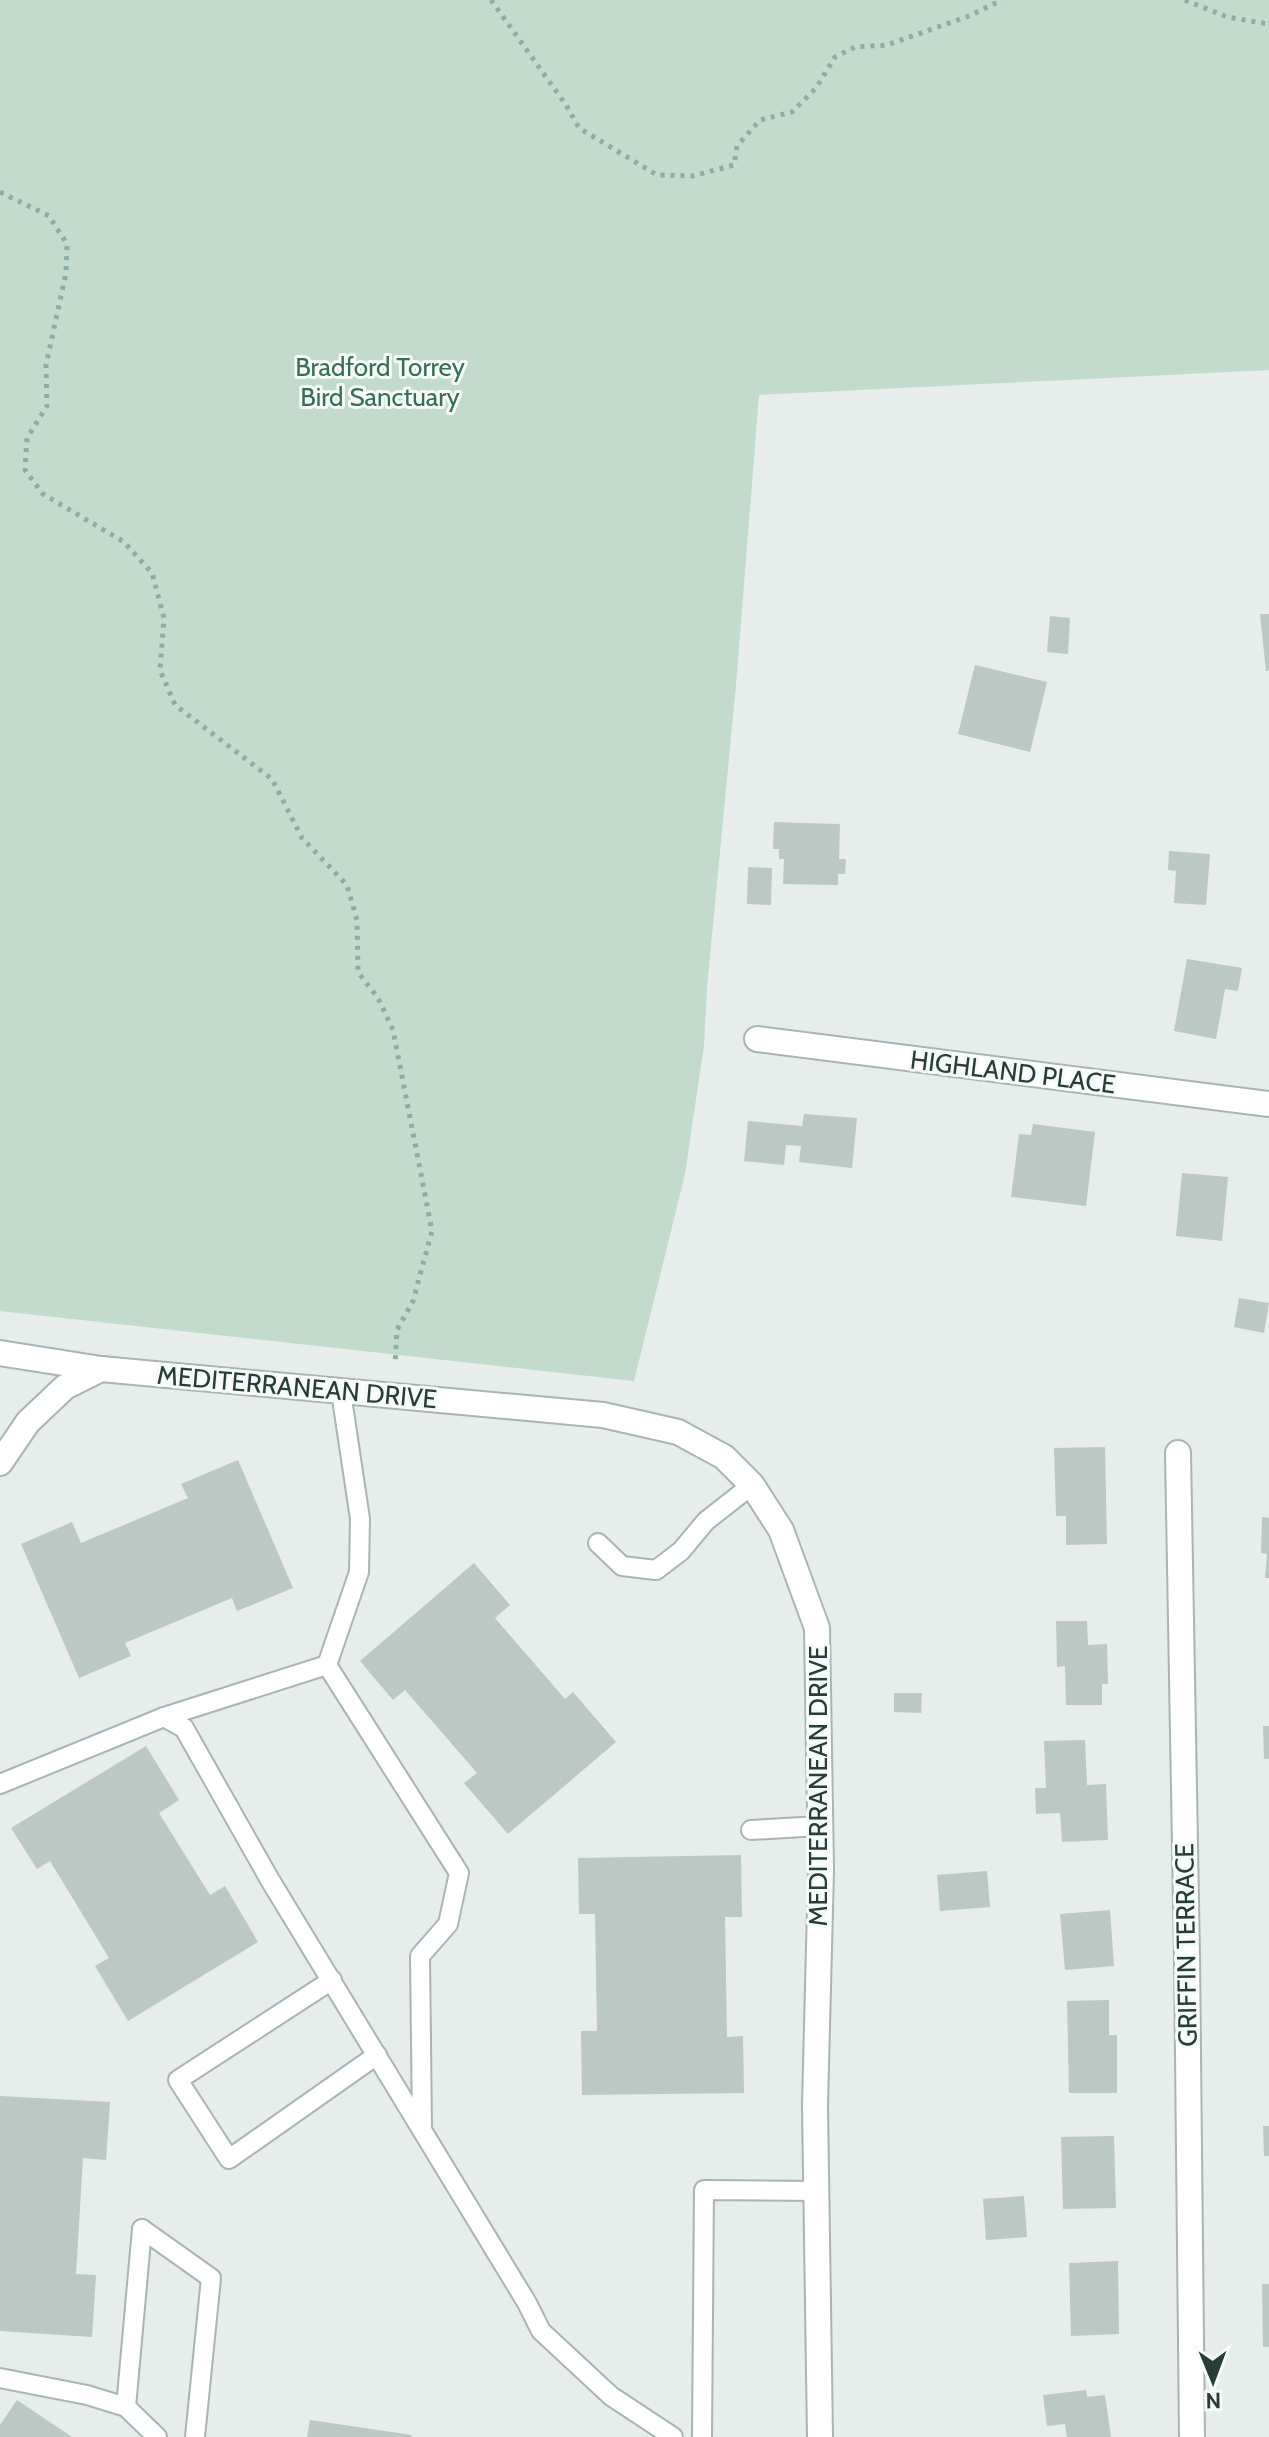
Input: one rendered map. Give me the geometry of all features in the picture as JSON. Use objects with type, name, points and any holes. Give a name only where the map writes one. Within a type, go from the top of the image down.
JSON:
[{"type":"street","name":"HIGHLAND PLACE","points":[[757,1039],[1269,1104]]},
{"type":"street","name":"MEDITERRANEAN DRIVE","points":[[0,1353],[101,1369],[603,1415],[678,1432],[724,1457],[752,1485],[781,1530],[817,1628],[820,1826],[815,2105],[820,2437]]},
{"type":"street","points":[[0,1463],[28,1422],[65,1387],[101,1369]]},
{"type":"street","name":"GRIFFIN TERRACE","points":[[1178,1453],[1192,2437]]},
{"type":"lane","points":[[327,1665],[359,1572],[360,1519],[341,1392]]},
{"type":"lane","points":[[598,1543],[622,1566],[656,1570],[681,1551],[706,1521],[752,1485]]},
{"type":"lane","points":[[0,1784],[164,1717],[327,1665]]},
{"type":"lane","points":[[327,1665],[459,1873],[448,1924],[420,1956],[422,2128]]},
{"type":"lane","points":[[164,1717],[184,1728],[270,1880],[422,2128],[541,2331],[611,2396],[673,2437]]},
{"type":"lane","points":[[751,1830],[820,1826]]},
{"type":"lane","points":[[332,1980],[178,2080],[229,2159],[377,2055]]},
{"type":"lane","points":[[702,2437],[704,2190],[817,2191]]},
{"type":"lane","points":[[126,2407],[142,2229],[211,2278],[195,2437]]},
{"type":"lane","points":[[0,2378],[87,2395],[126,2407],[157,2437]]},
{"type":"path","points":[[491,0],[579,128],[657,175],[692,176],[734,165],[737,146],[760,120],[792,112],[816,88],[835,57],[855,47],[887,45],[969,16],[1002,0]]},
{"type":"path","points":[[1185,0],[1227,17],[1269,24]]},
{"type":"path","points":[[0,192],[49,216],[67,244],[66,273],[46,365],[47,406],[27,438],[25,470],[43,494],[124,542],[152,573],[164,618],[160,670],[175,705],[272,779],[302,838],[347,885],[357,920],[358,972],[378,998],[393,1030],[432,1231],[413,1301],[397,1330],[394,1396]]},
{"type":"green space","name":"Bradford Torrey Bird Sanctuary","points":[[0,0],[1269,0],[1269,370],[759,395],[704,1045],[685,1174],[634,1381],[0,1311]]},
{"type":"building","points":[[1260,614],[1269,614],[1269,671],[1266,671]]},
{"type":"building","points":[[1050,616],[1070,618],[1068,654],[1047,652]]},
{"type":"building","points":[[975,665],[1047,682],[1030,752],[958,734]]},
{"type":"building","points":[[774,822],[840,824],[839,859],[846,859],[845,874],[838,874],[838,885],[783,884],[784,859],[779,859],[779,849],[773,849]]},
{"type":"building","points":[[1169,851],[1210,854],[1206,905],[1174,903],[1176,871],[1168,870]]},
{"type":"building","points":[[748,867],[772,868],[771,905],[747,904]]},
{"type":"building","points":[[1187,959],[1242,968],[1238,991],[1225,989],[1216,1039],[1174,1031]]},
{"type":"building","points":[[804,1114],[857,1118],[852,1168],[799,1162],[801,1146],[786,1145],[784,1165],[744,1161],[748,1121],[802,1126]]},
{"type":"building","points":[[1033,1124],[1095,1132],[1086,1206],[1011,1197],[1019,1134],[1031,1135]]},
{"type":"building","points":[[1182,1173],[1228,1177],[1222,1241],[1176,1236]]},
{"type":"building","points":[[1239,1298],[1269,1303],[1264,1333],[1234,1327]]},
{"type":"building","points":[[1105,1447],[1107,1544],[1066,1545],[1066,1516],[1056,1516],[1054,1448]]},
{"type":"building","points":[[238,1460],[293,1588],[237,1611],[232,1598],[125,1643],[131,1656],[79,1678],[21,1544],[72,1522],[81,1543],[188,1498],[181,1484]]},
{"type":"building","points":[[1262,1517],[1269,1518],[1269,1578],[1265,1578],[1267,1554],[1261,1553]]},
{"type":"building","points":[[474,1563],[510,1605],[495,1618],[565,1699],[573,1692],[616,1742],[508,1834],[464,1783],[477,1773],[405,1690],[393,1700],[360,1661]]},
{"type":"building","points":[[1056,1621],[1087,1621],[1088,1645],[1107,1644],[1108,1684],[1102,1684],[1102,1705],[1066,1705],[1065,1666],[1057,1667]]},
{"type":"building","points":[[894,1693],[922,1693],[921,1713],[894,1712]]},
{"type":"building","points":[[1263,1726],[1269,1726],[1269,1759],[1264,1759]]},
{"type":"building","points":[[1085,1740],[1087,1785],[1106,1784],[1108,1840],[1062,1842],[1060,1813],[1036,1814],[1035,1788],[1046,1788],[1044,1741]]},
{"type":"building","points":[[146,1746],[179,1800],[159,1813],[210,1895],[225,1886],[258,1942],[128,2021],[95,1966],[109,1958],[50,1861],[37,1869],[11,1828]]},
{"type":"building","points":[[741,1855],[742,1917],[725,1917],[727,2037],[743,2036],[744,2093],[582,2095],[581,2031],[597,2031],[595,1914],[579,1914],[578,1858]]},
{"type":"building","points":[[987,1871],[990,1907],[940,1911],[937,1875]]},
{"type":"building","points":[[1110,1910],[1114,1966],[1065,1970],[1060,1914]]},
{"type":"building","points":[[1109,2000],[1109,2035],[1117,2035],[1117,2093],[1069,2093],[1067,2001]]},
{"type":"building","points":[[0,2096],[110,2102],[106,2160],[83,2158],[76,2274],[96,2275],[92,2337],[0,2331]]},
{"type":"building","points":[[1263,2126],[1269,2126],[1269,2156],[1264,2156]]},
{"type":"building","points":[[1114,2136],[1116,2208],[1063,2209],[1061,2137]]},
{"type":"building","points":[[1024,2196],[1027,2237],[986,2240],[983,2199]]},
{"type":"building","points":[[1118,2261],[1119,2334],[1071,2336],[1069,2263]]},
{"type":"building","points":[[1262,2284],[1269,2284],[1269,2347],[1263,2347]]},
{"type":"building","points":[[1086,2390],[1087,2397],[1105,2395],[1111,2437],[1067,2437],[1065,2424],[1047,2426],[1043,2395]]},
{"type":"building","points":[[17,2400],[72,2437],[0,2437],[0,2425]]},
{"type":"building","points":[[310,2420],[412,2435],[307,2437]]}]
